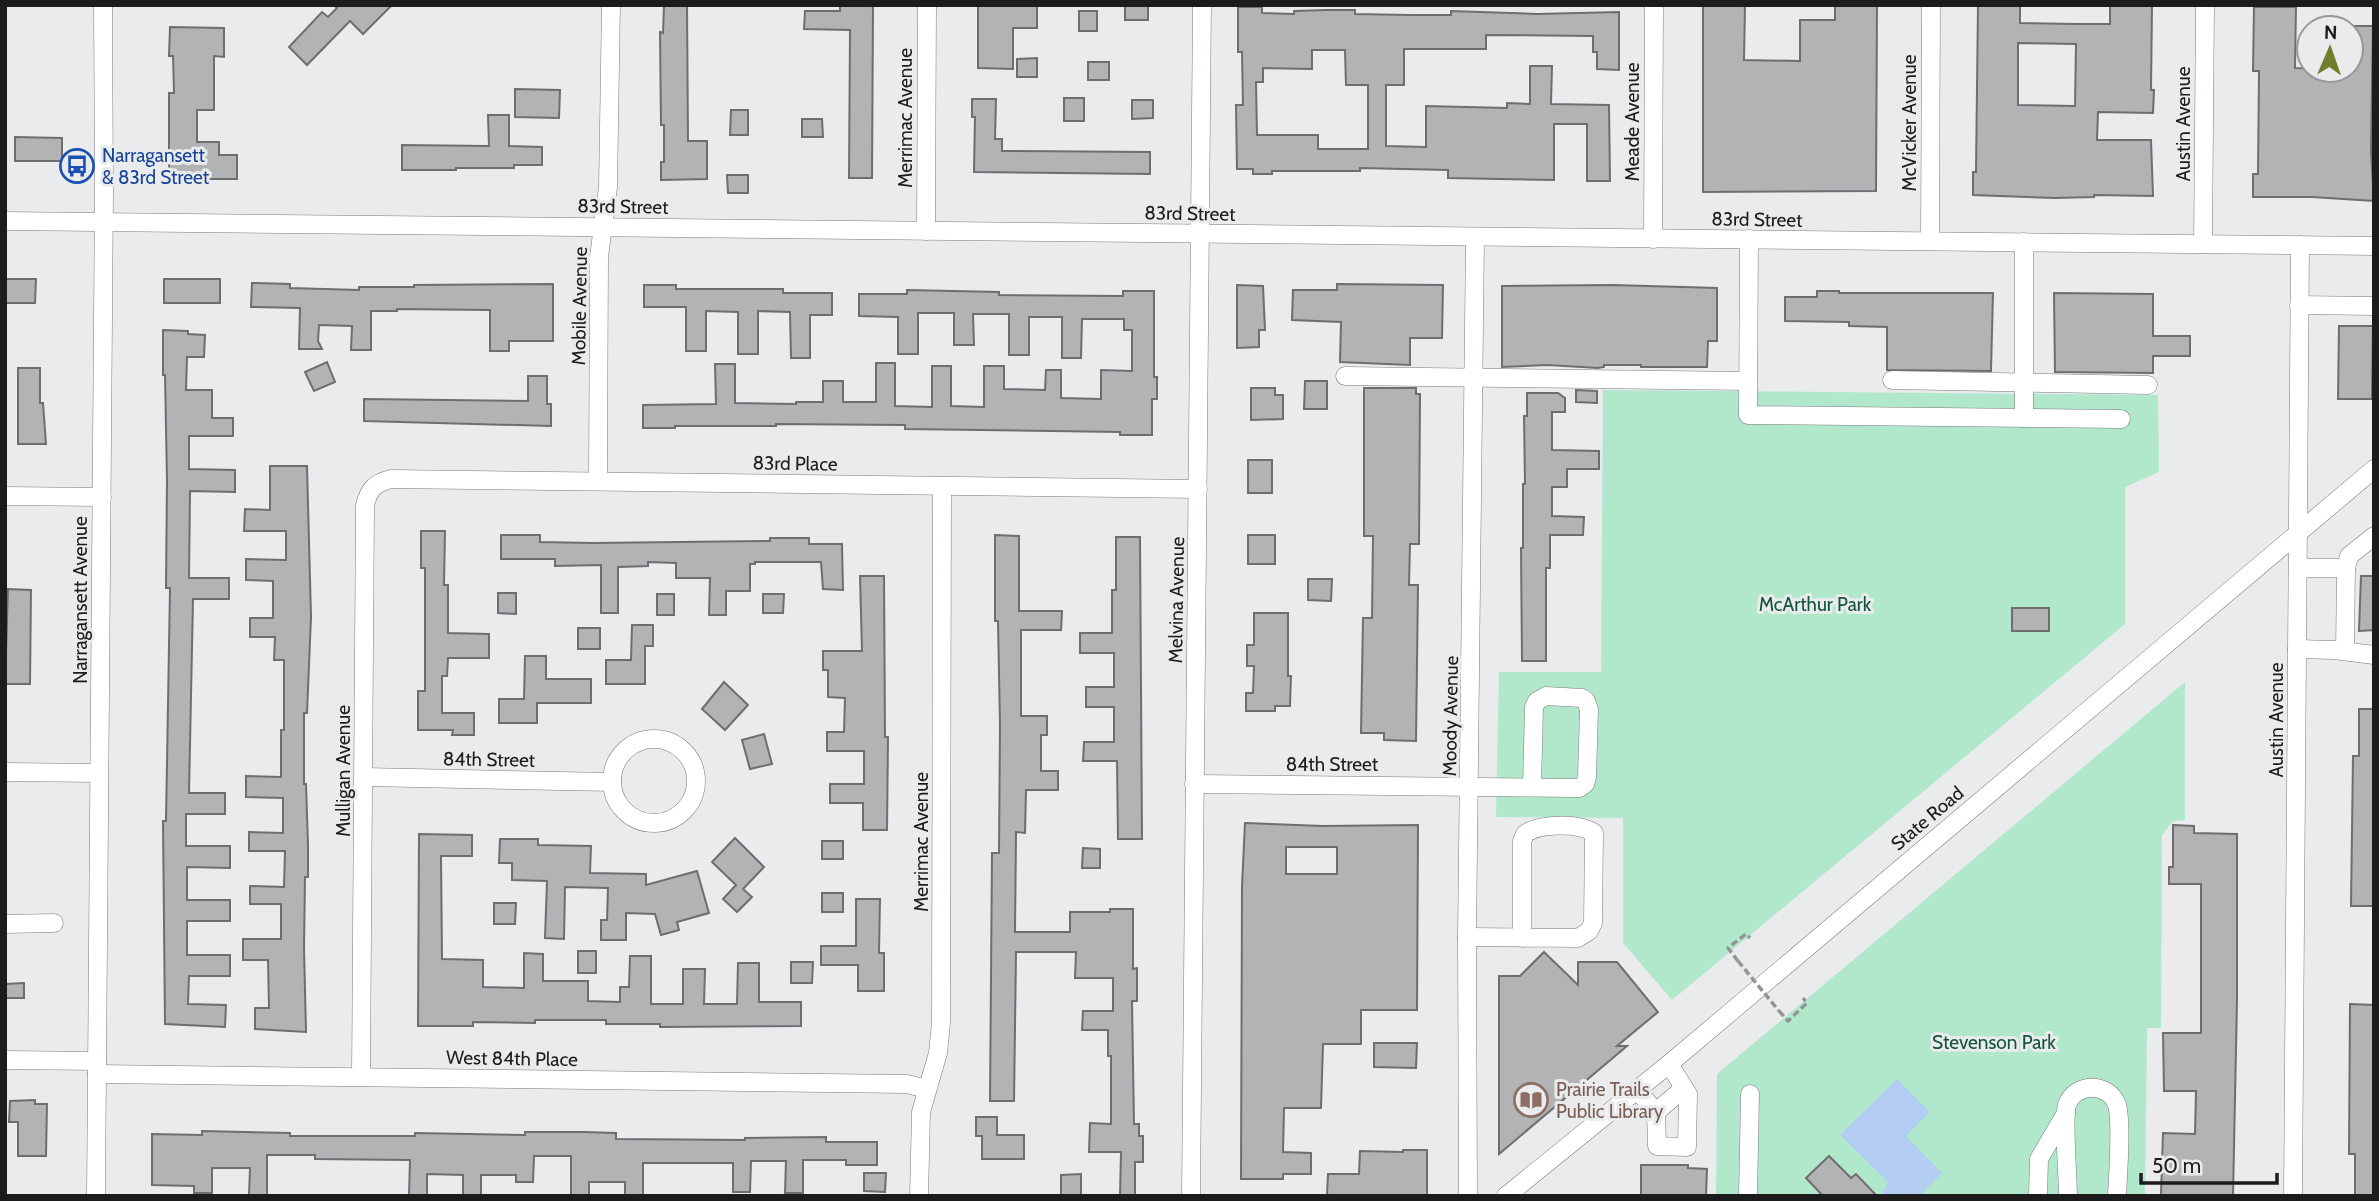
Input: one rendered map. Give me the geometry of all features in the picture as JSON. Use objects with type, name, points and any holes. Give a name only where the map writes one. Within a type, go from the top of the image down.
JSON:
[{"type":"street","name":"Narragansett Avenue","points":[[96,1196],[104,222],[103,5]]},
{"type":"street","name":"Mobile Avenue","points":[[598,481],[600,257],[608,187],[611,5]]},
{"type":"street","name":"Merrimac Avenue","points":[[926,231],[927,5]]},
{"type":"street","name":"Melvina Avenue","points":[[1191,1196],[1202,5]]},
{"type":"street","name":"Meade Avenue","points":[[1653,239],[1654,5]]},
{"type":"street","name":"McVicker Avenue","points":[[1930,241],[1931,5]]},
{"type":"street","name":"Austin Avenue","points":[[2203,244],[2205,5]]},
{"type":"street","name":"83rd Street","points":[[5,221],[2374,246]]},
{"type":"street","name":"Moody Avenue","points":[[1468,1196],[1467,937],[1475,237]]},
{"type":"street","points":[[1749,239],[1748,415],[2121,419]]},
{"type":"street","points":[[2024,242],[2024,418]]},
{"type":"street","name":"Austin Avenue","points":[[2293,1196],[2300,245]]},
{"type":"street","points":[[2299,305],[2374,306]]},
{"type":"street","points":[[1345,376],[1748,381]]},
{"type":"street","points":[[1892,380],[2148,385]]},
{"type":"street","name":"State Road","points":[[1506,1196],[1638,1091],[2374,469]]},
{"type":"street","name":"83rd Place","points":[[391,479],[1198,489]]},
{"type":"street","name":"Mulligan Avenue","points":[[361,1077],[365,505],[372,488],[391,479]]},
{"type":"street","name":"Merrimac Avenue","points":[[919,1196],[919,1126],[938,1053],[941,1023],[942,486]]},
{"type":"street","points":[[5,496],[102,497]]},
{"type":"street","points":[[2345,651],[2346,568],[2349,556],[2374,536]]},
{"type":"street","points":[[2298,568],[2346,568]]},
{"type":"street","points":[[2297,649],[2374,655]]},
{"type":"street","name":"84th Street","points":[[1194,784],[1579,788],[1585,784],[1589,710],[1582,698],[1546,696],[1537,701],[1534,707],[1532,787]]},
{"type":"street","points":[[652,739],[677,746],[687,755],[696,778],[695,790],[683,811],[662,822],[638,820],[627,814],[619,804],[612,782],[619,757],[639,742],[652,739]]},
{"type":"street","points":[[5,772],[99,773]]},
{"type":"street","name":"84th Street","points":[[365,777],[612,782]]},
{"type":"street","points":[[1467,937],[1578,938],[1589,931],[1593,923],[1594,833],[1577,827],[1539,826],[1525,834],[1522,841],[1522,937]]},
{"type":"street","points":[[5,923],[54,923]]},
{"type":"street","name":"West 84th Place","points":[[5,1060],[97,1067],[361,1077],[907,1084],[927,1089]]},
{"type":"street","points":[[1638,1091],[1656,1112],[1657,1146],[1687,1147],[1688,1094],[1669,1065]]},
{"type":"street","points":[[1656,1112],[1684,1088]]},
{"type":"street","points":[[2038,1196],[2039,1159],[2066,1113],[2071,1098],[2085,1088],[2102,1089],[2115,1100],[2118,1116],[2118,1196]]},
{"type":"street","points":[[1748,1196],[1750,1094]]},
{"type":"street","points":[[2066,1113],[2068,1196]]},
{"type":"path","points":[[1750,938],[1746,934],[1728,948],[1788,1021],[1807,1003],[1803,998]]},
{"type":"green space","name":"McArthur Park","points":[[1603,390],[2158,395],[2159,472],[2125,487],[2125,624],[1672,1000],[1623,943],[1623,818],[1496,817],[1499,672],[1601,672]]},
{"type":"green space","name":"Stevenson Park","points":[[2185,682],[2185,820],[2173,821],[2162,835],[2161,1028],[2147,1028],[2145,1196],[1716,1196],[1717,1074]]},
{"type":"water","points":[[1897,1079],[1930,1112],[1906,1136],[1942,1173],[1919,1196],[1881,1196],[1888,1182],[1840,1135]]},
{"type":"building","points":[[334,5],[392,5],[363,34],[350,21],[307,65],[289,47],[322,12],[328,17],[337,8]]},
{"type":"building","points":[[664,5],[687,5],[688,141],[707,141],[707,179],[661,180],[664,125],[661,125],[660,32],[663,33]]},
{"type":"building","points":[[840,5],[873,5],[872,178],[849,178],[850,30],[804,29],[805,11],[840,11]]},
{"type":"building","points":[[978,5],[1037,5],[1037,28],[1013,28],[1013,69],[978,68]]},
{"type":"building","points":[[1125,5],[1148,5],[1148,20],[1125,20]]},
{"type":"building","points":[[1703,5],[1745,5],[1744,60],[1800,61],[1800,20],[1835,20],[1835,5],[1877,5],[1876,191],[1703,192]]},
{"type":"building","points":[[1978,5],[2020,5],[2020,23],[2110,24],[2110,5],[2152,5],[2153,113],[2098,112],[2097,140],[2151,140],[2153,196],[2094,195],[2055,198],[1973,195],[1973,172],[1976,172]],"holes":[[[2018,43],[2076,44],[2075,106],[2018,105]]]},
{"type":"building","points":[[1238,7],[1262,7],[1262,13],[1294,14],[1294,11],[1326,10],[1355,10],[1355,14],[1409,15],[1451,15],[1451,11],[1537,14],[1619,12],[1619,70],[1597,69],[1593,36],[1486,35],[1486,49],[1404,49],[1404,85],[1386,85],[1386,146],[1426,147],[1426,106],[1507,108],[1507,103],[1530,104],[1530,66],[1552,66],[1551,104],[1609,105],[1610,181],[1587,181],[1587,124],[1554,124],[1554,180],[1448,178],[1448,170],[1360,168],[1360,171],[1272,171],[1272,174],[1253,174],[1253,169],[1237,169],[1236,105],[1243,105],[1242,52],[1238,52]],"holes":[[[1312,50],[1345,50],[1346,85],[1368,85],[1368,149],[1318,149],[1318,135],[1257,135],[1256,82],[1263,82],[1263,68],[1312,69]]]},
{"type":"building","points":[[2254,7],[2296,7],[2295,84],[2365,84],[2365,26],[2373,26],[2371,151],[2374,201],[2253,197],[2253,174],[2258,174],[2259,71],[2253,71]]},
{"type":"building","points":[[1079,11],[1097,11],[1097,31],[1079,31]]},
{"type":"building","points":[[170,27],[224,28],[224,57],[214,56],[214,110],[197,110],[197,142],[219,142],[219,155],[237,155],[237,179],[169,179],[169,93],[174,93],[173,56],[169,56]]},
{"type":"building","points":[[1037,58],[1037,77],[1017,77],[1017,59]]},
{"type":"building","points":[[1088,62],[1109,62],[1109,80],[1088,80]]},
{"type":"building","points":[[515,89],[560,90],[559,118],[515,117]]},
{"type":"building","points":[[1064,98],[1084,98],[1084,121],[1064,121]]},
{"type":"building","points":[[972,99],[996,99],[995,139],[1002,139],[1002,151],[1150,152],[1150,174],[974,172],[975,117],[972,117]]},
{"type":"building","points":[[1132,100],[1153,100],[1153,118],[1132,119]]},
{"type":"building","points":[[731,110],[748,110],[748,135],[730,135]]},
{"type":"building","points":[[488,115],[509,115],[509,146],[542,147],[542,165],[402,170],[402,145],[489,146]]},
{"type":"building","points":[[802,119],[822,119],[823,137],[802,137]]},
{"type":"building","points":[[15,137],[62,138],[62,161],[15,161]]},
{"type":"building","points":[[727,175],[748,175],[748,193],[728,193]]},
{"type":"building","points":[[5,279],[36,279],[35,303],[5,303]]},
{"type":"building","points":[[164,279],[220,279],[220,303],[164,303]]},
{"type":"building","points":[[252,283],[290,284],[290,288],[359,290],[359,287],[414,285],[553,284],[553,341],[509,341],[509,351],[490,351],[490,310],[397,309],[371,311],[371,350],[351,350],[352,326],[319,325],[318,341],[322,349],[299,349],[300,308],[251,307]]},
{"type":"building","points":[[1337,284],[1443,285],[1442,338],[1410,338],[1410,365],[1340,362],[1341,322],[1292,320],[1293,290],[1337,290]]},
{"type":"building","points":[[644,285],[676,285],[676,289],[783,289],[783,293],[832,293],[832,315],[810,315],[810,358],[791,358],[790,312],[758,311],[758,354],[738,354],[738,312],[706,311],[706,351],[686,351],[686,307],[644,307]]},
{"type":"building","points":[[1237,285],[1263,286],[1265,330],[1259,330],[1259,347],[1237,348]]},
{"type":"building","points":[[1502,286],[1717,288],[1717,341],[1708,341],[1707,367],[1502,367]]},
{"type":"building","points":[[907,290],[999,292],[999,295],[1123,296],[1123,291],[1154,291],[1154,377],[1157,377],[1157,399],[1152,399],[1152,435],[1120,435],[1120,432],[905,429],[905,425],[776,424],[643,428],[643,405],[716,404],[715,364],[735,364],[735,403],[796,404],[823,402],[823,381],[843,381],[843,402],[876,402],[876,363],[895,363],[895,406],[932,407],[932,366],[951,366],[951,406],[984,407],[984,366],[1004,366],[1004,389],[1045,390],[1046,370],[1061,370],[1061,398],[1101,399],[1101,370],[1132,371],[1132,330],[1124,330],[1124,319],[1082,319],[1081,358],[1062,358],[1062,317],[1029,317],[1029,355],[1009,355],[1009,314],[973,314],[974,345],[954,345],[954,313],[918,313],[918,354],[898,354],[898,317],[859,316],[859,294],[907,294]]},
{"type":"building","points":[[1817,291],[1993,293],[1991,371],[1887,370],[1887,327],[1849,326],[1849,322],[1785,321],[1785,297],[1817,297]]},
{"type":"building","points":[[2054,293],[2153,294],[2153,336],[2190,336],[2190,356],[2153,356],[2153,373],[2055,372]]},
{"type":"building","points":[[2339,326],[2373,326],[2372,399],[2338,399]]},
{"type":"building","points":[[163,330],[205,335],[204,357],[187,357],[186,390],[212,390],[212,418],[233,418],[233,436],[189,436],[189,469],[235,470],[235,492],[190,491],[189,578],[229,578],[229,599],[193,599],[189,793],[225,793],[225,814],[186,814],[186,846],[230,846],[230,868],[187,867],[187,900],[230,900],[230,921],[187,921],[187,955],[230,955],[230,976],[189,976],[188,1004],[226,1005],[225,1027],[165,1024],[163,821],[166,821],[170,588],[166,588],[167,481]]},
{"type":"building","points":[[327,362],[335,382],[314,391],[305,372]]},
{"type":"building","points":[[18,368],[40,368],[40,403],[43,403],[46,444],[18,444]]},
{"type":"building","points":[[528,376],[547,376],[547,404],[551,404],[551,426],[364,421],[364,399],[528,401]]},
{"type":"building","points":[[1305,381],[1327,381],[1327,409],[1304,409]]},
{"type":"building","points":[[1251,388],[1275,388],[1275,395],[1283,395],[1283,419],[1251,420]]},
{"type":"building","points":[[1364,388],[1416,388],[1416,394],[1420,394],[1419,544],[1410,544],[1409,585],[1418,585],[1416,741],[1384,740],[1384,733],[1361,733],[1363,618],[1372,618],[1373,536],[1364,536]]},
{"type":"building","points":[[1576,390],[1597,391],[1597,403],[1576,402]]},
{"type":"building","points":[[1527,393],[1558,393],[1565,398],[1565,412],[1552,412],[1552,450],[1599,451],[1599,469],[1567,469],[1567,487],[1552,487],[1552,516],[1584,517],[1583,535],[1550,535],[1550,568],[1546,568],[1546,661],[1522,661],[1521,548],[1525,484],[1524,416],[1527,416]]},
{"type":"building","points":[[1248,460],[1272,460],[1272,493],[1248,493]]},
{"type":"building","points":[[270,466],[307,466],[311,617],[307,713],[304,713],[304,784],[308,845],[304,948],[306,1032],[255,1029],[255,1008],[269,1008],[268,960],[243,960],[243,939],[281,939],[281,904],[250,904],[250,886],[284,887],[285,851],[249,851],[249,832],[283,833],[283,798],[246,797],[246,776],[281,777],[284,660],[274,660],[275,637],[250,637],[250,618],[273,618],[273,581],[246,580],[246,559],[286,560],[286,531],[244,531],[245,509],[270,510]]},
{"type":"building","points":[[421,531],[445,531],[444,585],[448,585],[448,633],[489,634],[489,658],[448,658],[447,676],[442,676],[442,713],[474,713],[474,735],[452,735],[453,730],[418,730],[418,691],[425,691],[425,568],[421,568]]},
{"type":"building","points":[[501,535],[540,535],[540,542],[593,543],[809,538],[809,544],[842,544],[843,590],[823,589],[821,562],[755,562],[750,564],[750,591],[726,591],[726,615],[709,615],[710,578],[676,578],[676,563],[648,562],[648,566],[618,567],[618,613],[601,613],[601,565],[555,566],[555,559],[501,559]]},
{"type":"building","points":[[995,535],[1019,536],[1019,611],[1062,611],[1061,630],[1021,630],[1021,716],[1047,716],[1047,735],[1041,735],[1041,771],[1058,771],[1058,790],[1026,790],[1025,833],[1016,832],[1015,932],[1070,932],[1070,912],[1133,909],[1133,969],[1137,968],[1137,1001],[1132,1001],[1134,1124],[1139,1124],[1139,1136],[1143,1136],[1143,1162],[1135,1162],[1135,1196],[1120,1196],[1121,1152],[1089,1152],[1090,1123],[1111,1124],[1111,1056],[1108,1056],[1108,1030],[1082,1030],[1083,1011],[1113,1011],[1113,978],[1075,978],[1076,952],[1016,952],[1014,1101],[990,1101],[992,853],[999,853],[1000,725],[998,621],[995,621]]},
{"type":"building","points":[[1248,535],[1275,535],[1275,564],[1248,564]]},
{"type":"building","points":[[1116,537],[1140,537],[1142,839],[1118,839],[1117,761],[1083,761],[1084,742],[1114,742],[1114,707],[1086,707],[1086,687],[1114,687],[1114,653],[1080,653],[1080,633],[1112,633],[1112,590],[1116,590]]},
{"type":"building","points":[[860,576],[884,576],[887,830],[863,830],[863,803],[830,803],[830,784],[864,784],[864,751],[827,751],[827,732],[844,732],[845,698],[828,697],[828,670],[823,670],[823,651],[862,651]]},
{"type":"building","points":[[2361,576],[2374,576],[2374,630],[2359,631]]},
{"type":"building","points":[[1308,579],[1332,579],[1331,601],[1308,600]]},
{"type":"building","points":[[8,589],[31,590],[30,684],[5,684]]},
{"type":"building","points":[[498,593],[516,593],[516,614],[498,613]]},
{"type":"building","points":[[657,594],[674,594],[674,615],[657,615]]},
{"type":"building","points":[[763,594],[784,594],[783,613],[763,613]]},
{"type":"building","points":[[2012,608],[2049,608],[2049,631],[2012,631]]},
{"type":"building","points":[[1254,613],[1288,613],[1290,706],[1275,706],[1275,711],[1246,711],[1246,693],[1253,693],[1254,666],[1247,666],[1247,645],[1254,645]]},
{"type":"building","points":[[632,625],[653,625],[653,646],[645,646],[645,684],[606,684],[606,660],[631,660]]},
{"type":"building","points":[[578,628],[600,628],[600,649],[578,649]]},
{"type":"building","points":[[525,656],[546,656],[546,679],[591,679],[591,703],[537,703],[537,723],[499,723],[499,699],[524,699]]},
{"type":"building","points":[[724,682],[748,705],[725,730],[702,709]]},
{"type":"building","points":[[2359,709],[2374,709],[2374,906],[2351,906],[2353,756],[2359,756]]},
{"type":"building","points":[[764,734],[772,764],[750,769],[742,740]]},
{"type":"building","points":[[1245,823],[1418,825],[1417,1010],[1361,1010],[1361,1044],[1323,1044],[1321,1108],[1284,1108],[1283,1152],[1311,1153],[1311,1174],[1283,1174],[1283,1179],[1241,1179],[1242,886]],"holes":[[[1286,847],[1337,847],[1337,874],[1286,874]]]},
{"type":"building","points":[[2173,825],[2194,826],[2194,833],[2237,834],[2233,1196],[2161,1195],[2163,1133],[2195,1134],[2196,1091],[2164,1091],[2163,1033],[2201,1033],[2201,884],[2169,884],[2169,867],[2173,867]]},
{"type":"building","points":[[419,834],[472,835],[472,856],[441,856],[442,959],[483,960],[483,987],[524,988],[524,953],[543,954],[543,981],[588,981],[588,1001],[620,1002],[620,987],[629,987],[630,956],[651,956],[651,1004],[683,1004],[683,969],[705,969],[704,1004],[737,1004],[738,963],[759,963],[759,1002],[801,1002],[801,1026],[660,1027],[660,1024],[606,1024],[606,1020],[535,1020],[535,1023],[473,1022],[473,1026],[418,1026]]},
{"type":"building","points":[[735,838],[764,867],[743,889],[752,897],[737,912],[723,899],[736,885],[712,862]]},
{"type":"building","points":[[500,839],[538,839],[538,845],[591,846],[590,873],[646,874],[646,885],[697,871],[709,913],[677,922],[679,930],[661,935],[655,914],[626,913],[626,940],[601,940],[601,920],[607,920],[608,888],[565,887],[564,939],[545,938],[547,881],[512,880],[512,863],[499,863]]},
{"type":"building","points":[[822,841],[843,841],[843,859],[822,859]]},
{"type":"building","points":[[1083,848],[1100,849],[1100,868],[1082,868]]},
{"type":"building","points":[[822,893],[843,893],[843,912],[822,912]]},
{"type":"building","points":[[856,899],[880,899],[879,953],[884,953],[884,991],[858,991],[858,965],[821,965],[821,946],[856,946]]},
{"type":"building","points":[[494,903],[516,903],[515,924],[494,924]]},
{"type":"building","points":[[578,951],[596,951],[596,973],[578,973]]},
{"type":"building","name":"Prairie Trails Public Library","points":[[1544,952],[1578,985],[1578,962],[1617,962],[1658,1012],[1617,1046],[1627,1046],[1499,1154],[1499,976],[1520,976]]},
{"type":"building","points":[[791,962],[813,962],[812,983],[791,983]]},
{"type":"building","points":[[24,983],[24,998],[5,998],[5,984]]},
{"type":"building","points":[[2350,1004],[2374,1005],[2374,1196],[2355,1196],[2355,1154],[2349,1154]]},
{"type":"building","points":[[1374,1043],[1417,1043],[1416,1068],[1374,1067]]},
{"type":"building","points":[[35,1100],[35,1104],[47,1104],[46,1156],[18,1156],[18,1122],[9,1122],[10,1101]]},
{"type":"building","points":[[976,1117],[997,1117],[997,1135],[1024,1135],[1024,1159],[982,1159],[982,1136],[976,1136]]},
{"type":"building","points":[[202,1131],[290,1133],[290,1136],[415,1136],[415,1133],[525,1135],[525,1132],[584,1132],[616,1133],[616,1139],[745,1140],[826,1137],[826,1142],[877,1142],[877,1165],[846,1165],[846,1160],[803,1160],[803,1193],[785,1193],[786,1161],[751,1161],[750,1192],[733,1192],[733,1163],[643,1163],[643,1196],[625,1196],[625,1182],[589,1182],[589,1196],[571,1196],[571,1156],[534,1156],[533,1182],[516,1182],[516,1175],[481,1175],[481,1196],[463,1196],[463,1175],[427,1174],[427,1196],[409,1196],[410,1160],[315,1159],[315,1155],[267,1155],[267,1195],[249,1195],[250,1168],[212,1168],[212,1193],[194,1193],[194,1186],[152,1185],[152,1134],[202,1135]]},
{"type":"building","points":[[1427,1150],[1427,1196],[1327,1195],[1328,1174],[1359,1174],[1360,1151]]},
{"type":"building","points":[[1829,1156],[1851,1178],[1856,1174],[1877,1196],[1823,1196],[1806,1178]]},
{"type":"building","points":[[1641,1165],[1688,1165],[1688,1168],[1707,1169],[1706,1196],[1641,1196]]},
{"type":"building","points":[[864,1173],[886,1173],[885,1192],[864,1191]]},
{"type":"building","points":[[1081,1174],[1081,1196],[1061,1196],[1061,1175]]},
{"type":"place","name":"Narragansett & 83rd Street","points":[[77,166]]},
{"type":"place","name":"Prairie Trails Public Library","points":[[1531,1100]]}]
